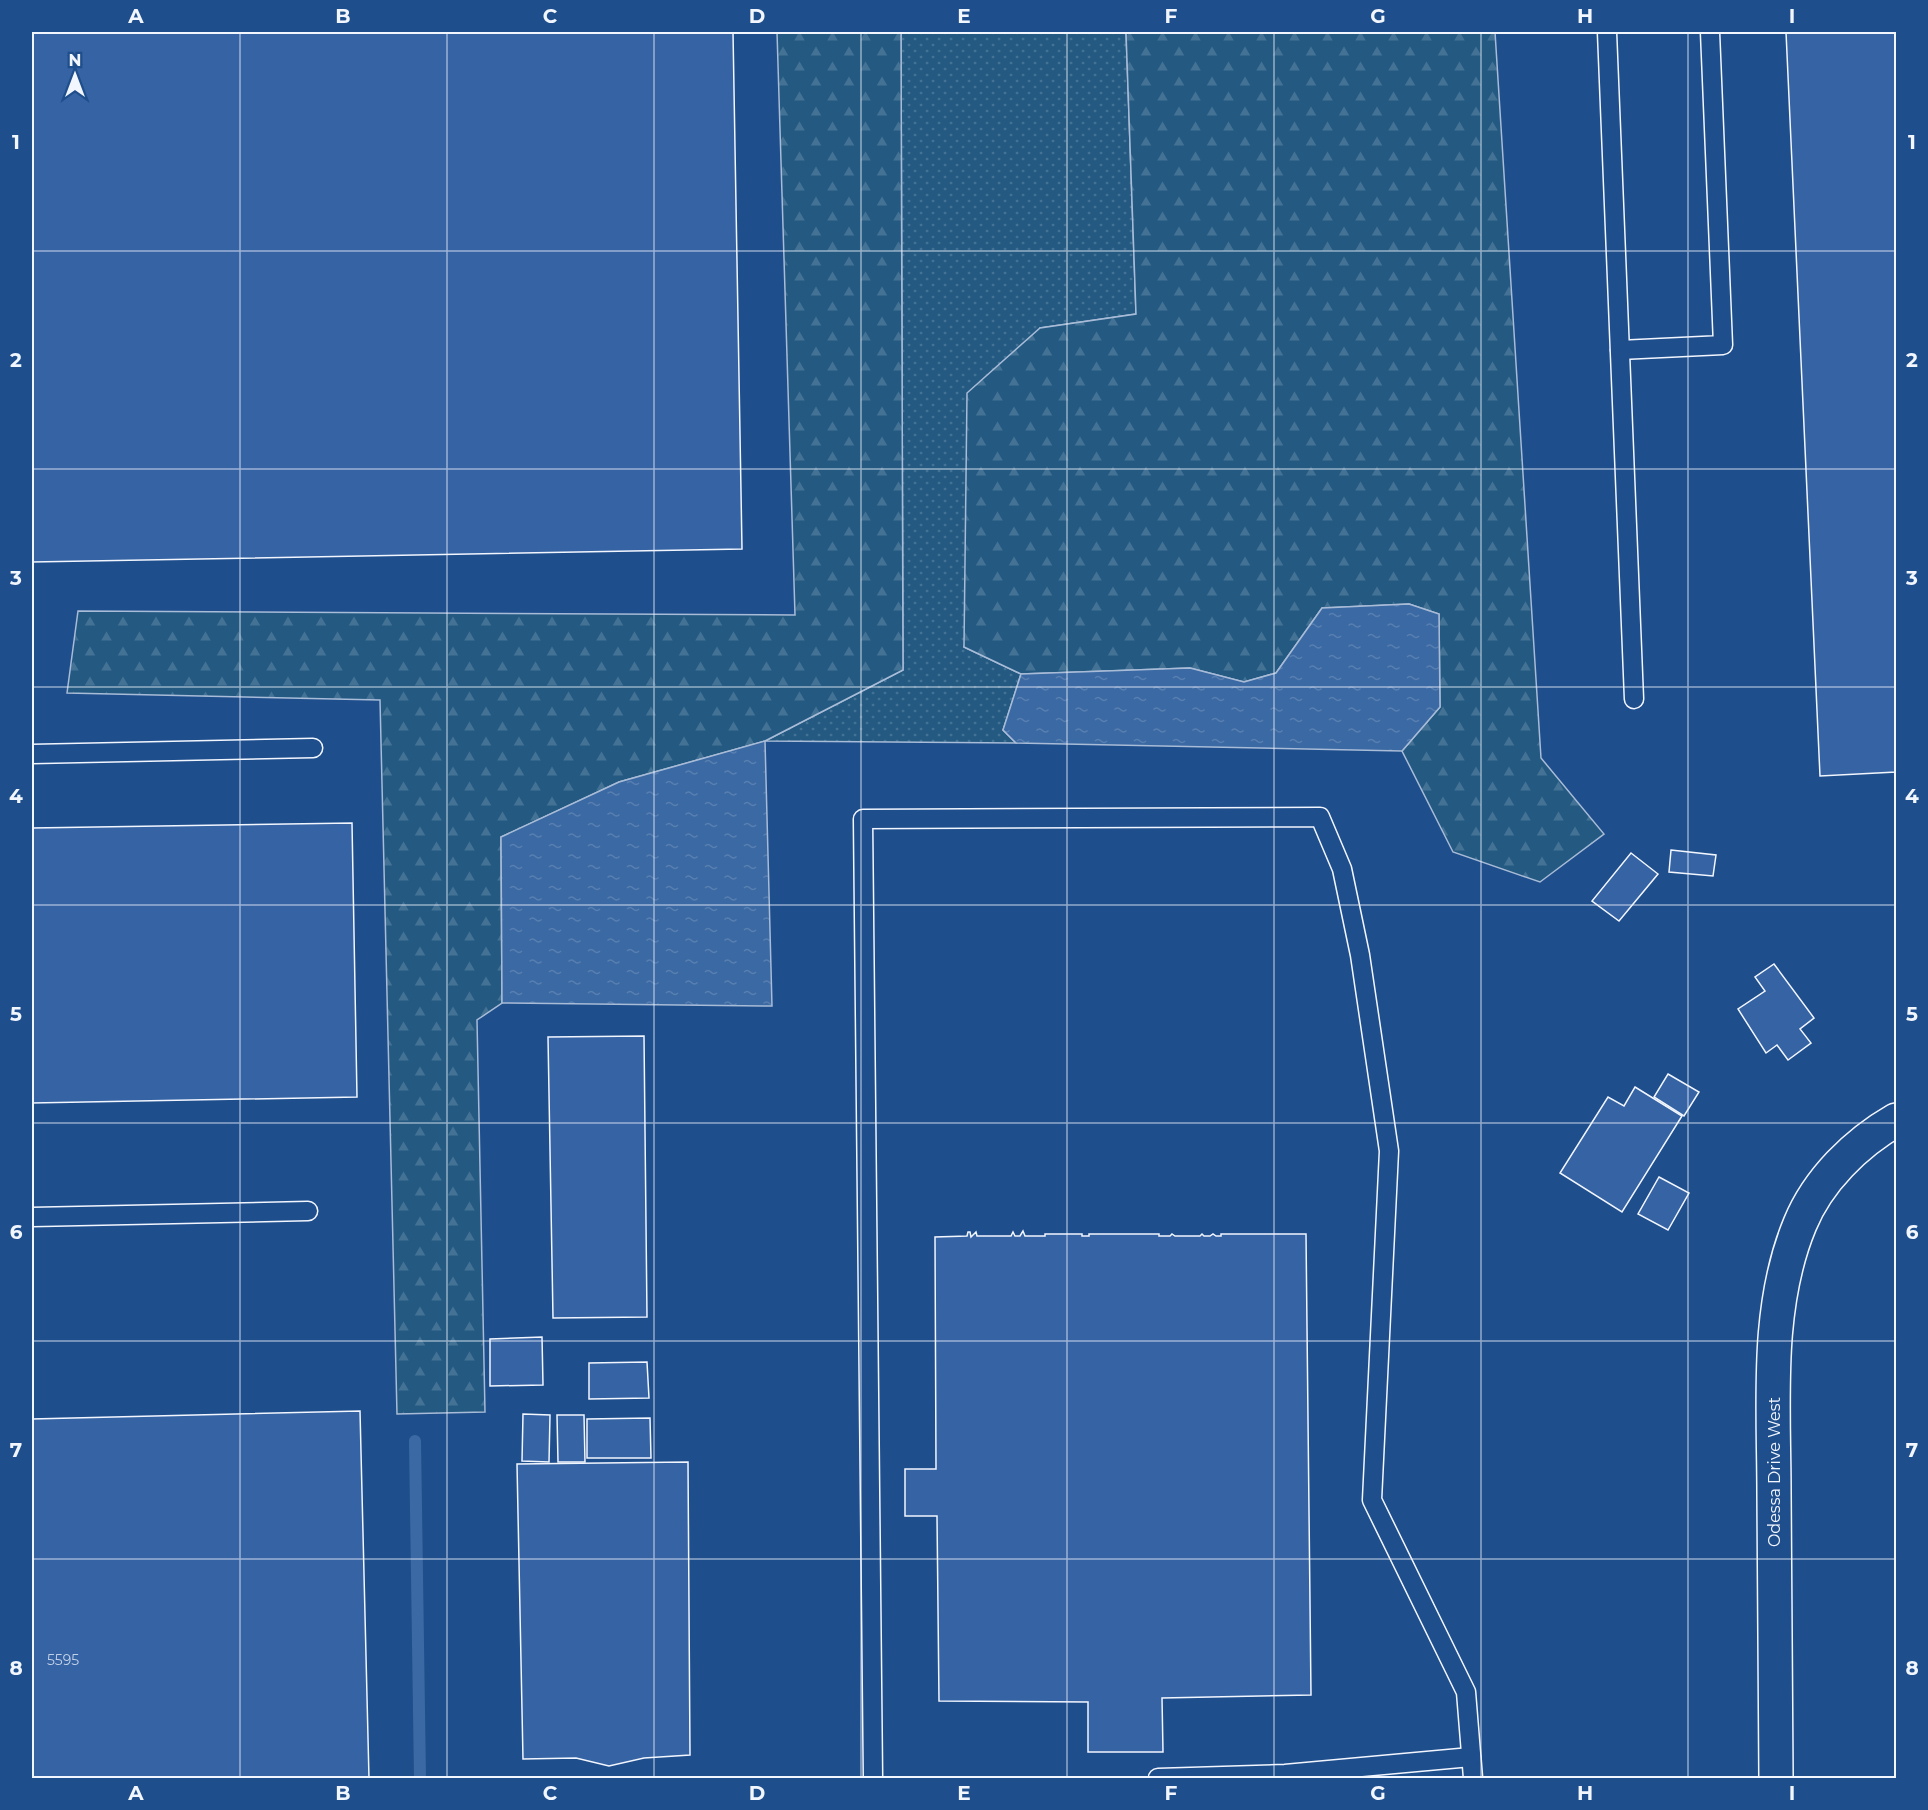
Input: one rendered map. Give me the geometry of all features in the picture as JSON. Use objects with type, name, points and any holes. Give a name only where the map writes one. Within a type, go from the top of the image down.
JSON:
[{"type":"street","name":"Odessa Drive West","points":[[1776,1779],[1773,1357],[1783,1279],[1800,1224],[1827,1177],[1872,1134],[1896,1120]]},
{"type":"lane","points":[[1607,32],[1634,699]]},
{"type":"lane","points":[[1620,350],[1724,345],[1710,32]]},
{"type":"lane","points":[[32,754],[313,748]]},
{"type":"lane","points":[[873,1779],[863,819],[1320,817],[1342,870],[1360,955],[1389,1151],[1372,1500],[1466,1692],[1473,1779]]},
{"type":"lane","points":[[32,1217],[308,1211]]},
{"type":"lane","points":[[1158,1779],[1285,1774],[1471,1757]]},
{"type":"green space","points":[[777,32],[901,32],[903,670],[765,741],[619,782],[501,837],[502,1003],[477,1020],[485,1412],[397,1414],[380,700],[67,693],[78,611],[795,615]]},
{"type":"green space","points":[[901,32],[1126,32],[1136,314],[1040,328],[964,647],[1021,674],[1003,730],[1016,743],[765,741],[903,670]]},
{"type":"green space","points":[[1126,32],[1495,32],[1541,758],[1604,834],[1540,882],[1453,852],[1402,751],[1440,707],[1439,614],[1409,604],[1322,608],[1276,673],[1244,682],[1190,668],[1021,674],[964,647],[967,393],[1040,328],[1136,314]]},
{"type":"water","points":[[1409,604],[1439,614],[1440,707],[1402,751],[1016,743],[1003,730],[1021,674],[1190,668],[1244,682],[1276,673],[1322,608]]},
{"type":"water","points":[[765,741],[772,1006],[502,1003],[501,837],[619,782]]},
{"type":"building","points":[[32,32],[733,32],[742,549],[32,562]]},
{"type":"building","points":[[1786,32],[1896,32],[1896,772],[1820,776]]},
{"type":"building","points":[[352,823],[357,1097],[32,1103],[32,828]]},
{"type":"building","points":[[1671,850],[1716,855],[1713,876],[1669,872]]},
{"type":"building","points":[[1631,853],[1658,874],[1619,921],[1592,901]]},
{"type":"building","points":[[1774,964],[1814,1018],[1800,1029],[1811,1043],[1788,1060],[1777,1045],[1766,1053],[1738,1009],[1765,991],[1755,977]]},
{"type":"building","points":[[644,1036],[647,1317],[553,1318],[548,1037]]},
{"type":"building","points":[[1668,1074],[1699,1092],[1684,1116],[1654,1097]]},
{"type":"building","points":[[1635,1087],[1682,1116],[1622,1212],[1560,1173],[1608,1097],[1624,1106]]},
{"type":"building","points":[[1659,1177],[1689,1193],[1668,1230],[1638,1214]]},
{"type":"building","points":[[1023,1231],[1025,1236],[1045,1236],[1045,1234],[1200,1236],[1202,1234],[1210,1236],[1213,1234],[1221,1236],[1221,1234],[1306,1234],[1311,1695],[1162,1698],[1163,1752],[1088,1752],[1088,1702],[939,1701],[937,1516],[905,1516],[905,1469],[936,1469],[935,1237],[967,1236],[968,1232],[971,1237],[976,1232],[977,1236],[1011,1236],[1013,1232],[1015,1236],[1020,1236]]},
{"type":"building","points":[[542,1337],[543,1385],[490,1386],[490,1339]]},
{"type":"building","points":[[647,1362],[649,1398],[589,1399],[589,1363]]},
{"type":"building","points":[[360,1411],[369,1778],[32,1778],[32,1419]]},
{"type":"building","points":[[523,1414],[550,1415],[549,1462],[522,1461]]},
{"type":"building","points":[[557,1415],[584,1415],[585,1462],[558,1462]]},
{"type":"building","points":[[650,1418],[651,1458],[587,1458],[587,1419]]},
{"type":"building","points":[[688,1462],[690,1755],[644,1758],[609,1766],[576,1758],[523,1759],[517,1464]]},
{"type":"waterway","points":[[415,1441],[420,1778]]}]
